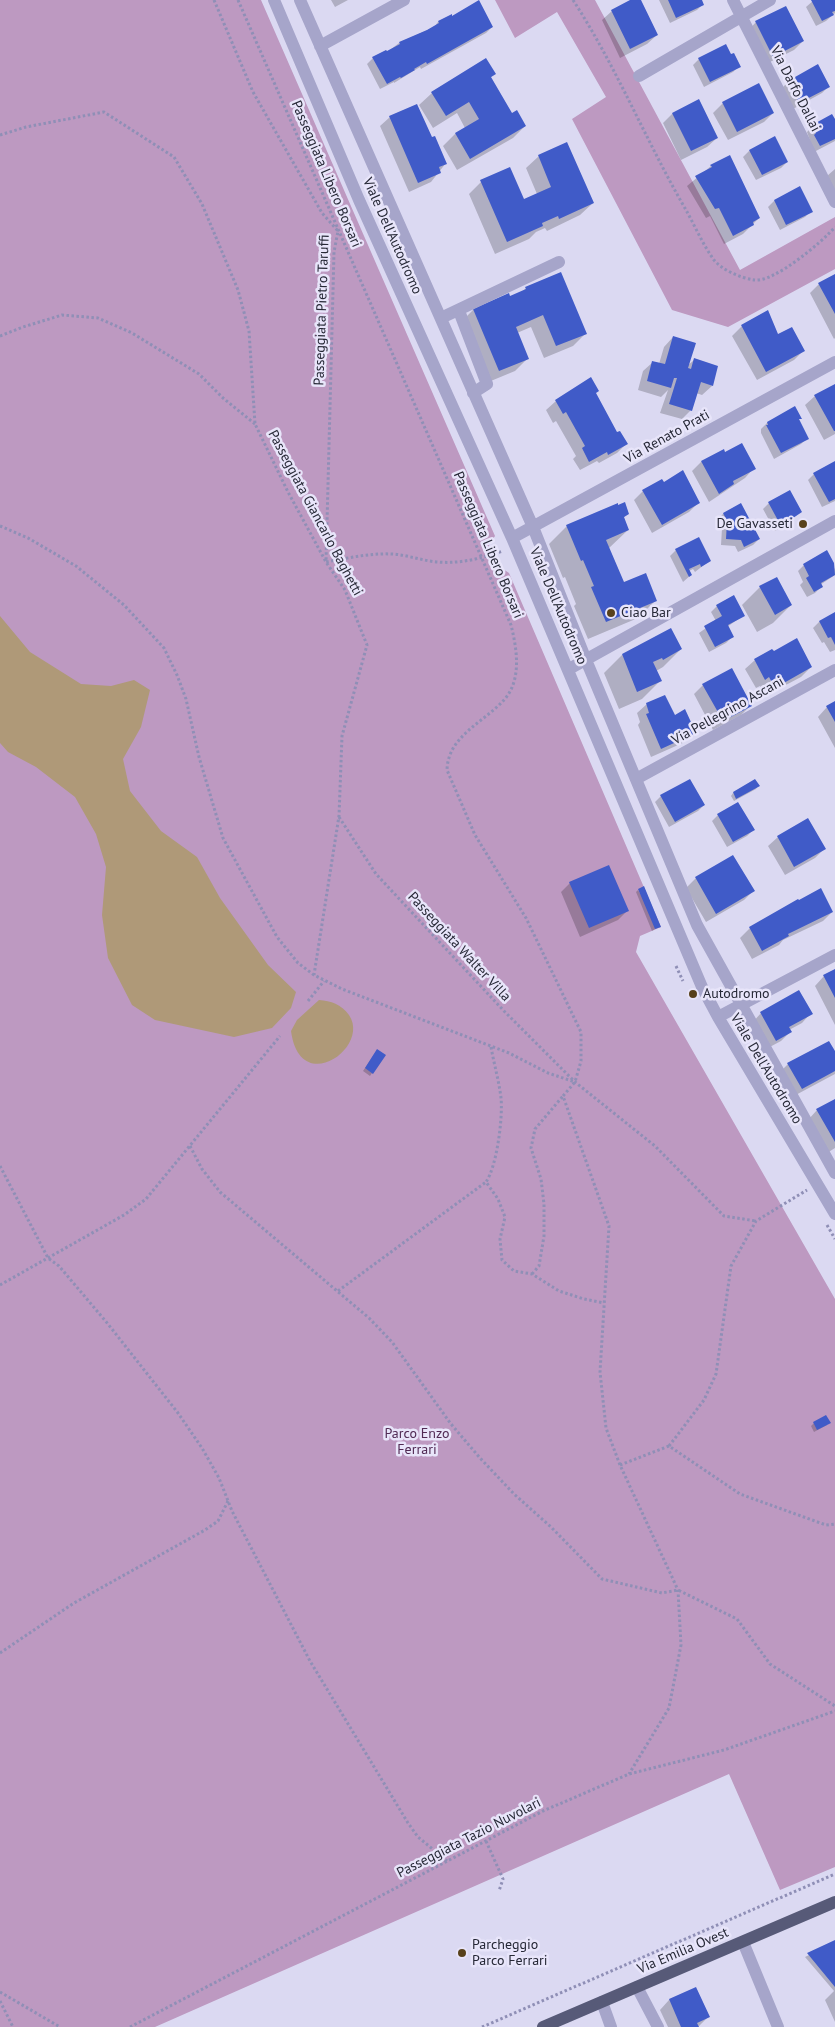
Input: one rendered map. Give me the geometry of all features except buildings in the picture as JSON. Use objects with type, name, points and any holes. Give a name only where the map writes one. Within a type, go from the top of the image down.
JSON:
[{"type":"main road","name":"Via Emilia Ovest","points":[[543,2027],[835,1902]]},
{"type":"street","name":"Viale Dell'Autodromo","points":[[274,0],[359,200],[514,542],[679,934],[718,1017],[835,1213]]},
{"type":"street","name":"Viale Dell'Autodromo","points":[[300,0],[533,527],[586,660],[698,925],[834,1167]]},
{"type":"street","points":[[320,46],[404,0]]},
{"type":"street","name":"Via Darfo Dallai","points":[[733,0],[835,202]]},
{"type":"street","points":[[640,76],[770,0]]},
{"type":"street","points":[[441,318],[559,262]]},
{"type":"street","points":[[459,311],[487,384],[473,393]]},
{"type":"street","name":"Via Renato Prati","points":[[514,542],[533,527],[835,362]]},
{"type":"street","points":[[569,669],[835,522]]},
{"type":"street","name":"Via Pellegrino Ascani","points":[[636,778],[835,670]]},
{"type":"street","points":[[679,934],[698,925]]},
{"type":"street","points":[[718,1017],[835,955]]},
{"type":"street","points":[[743,1942],[778,2027]]},
{"type":"street","points":[[637,1987],[658,2027]]},
{"type":"street","points":[[602,2002],[611,2027]]},
{"type":"path","name":"Passeggiata Pietro Taruffi","points":[[214,0],[253,92],[322,213],[338,230],[334,252],[326,562]]},
{"type":"path","name":"Passeggiata Libero Borsari","points":[[238,0],[511,626],[517,647],[515,676],[511,688],[505,699],[459,739],[447,759],[447,770],[475,834],[526,918],[580,1032],[581,1061],[575,1082]]},
{"type":"path","points":[[572,0],[592,30],[665,174],[715,261],[741,276],[756,281],[762,280],[778,272],[815,247],[835,228]]},
{"type":"path","points":[[0,135],[26,127],[104,112],[174,157],[202,204],[238,290],[249,331],[255,424]]},
{"type":"path","points":[[0,336],[62,315],[98,318],[132,333],[200,374],[223,398],[255,424]]},
{"type":"path","name":"Passeggiata Giancarlo Baghetti","points":[[255,424],[288,492],[326,562],[345,590],[367,645],[342,736],[339,816],[314,975]]},
{"type":"path","points":[[0,526],[28,538],[76,566],[124,604],[164,648],[178,676],[186,699],[199,757],[222,838],[277,937],[298,963],[324,981],[575,1082],[654,1146],[724,1216],[756,1222]]},
{"type":"path","points":[[326,562],[393,554],[438,562],[461,562],[481,558],[514,542]]},
{"type":"path","name":"Passeggiata Walter Villa","points":[[339,816],[376,874],[504,1011],[575,1082]]},
{"type":"path","points":[[308,1001],[324,981]]},
{"type":"path","points":[[0,1285],[124,1215],[146,1199],[280,1036]]},
{"type":"path","points":[[338,1290],[486,1182],[490,1177],[497,1149],[501,1099],[490,1047]]},
{"type":"path","points":[[532,1274],[539,1266],[544,1236],[544,1204],[540,1179],[530,1148],[535,1129],[575,1082]]},
{"type":"path","points":[[563,1096],[609,1226],[600,1372],[606,1428],[620,1465],[678,1590],[682,1645],[670,1708],[629,1774]]},
{"type":"path","points":[[190,1146],[202,1169],[220,1192],[338,1290],[392,1342],[451,1424],[480,1458],[514,1494],[602,1579],[662,1593],[678,1590],[737,1619],[770,1664],[835,1706]]},
{"type":"path","points":[[0,1166],[48,1258],[60,1266],[102,1316],[178,1413],[206,1456],[219,1478],[228,1501],[310,1662],[408,1823],[418,1837],[447,1861]]},
{"type":"path","points":[[486,1182],[498,1199],[505,1217],[500,1239],[502,1260],[514,1272],[532,1274],[559,1291],[584,1300],[604,1303]]},
{"type":"path","points":[[620,1465],[668,1446],[704,1400],[716,1374],[731,1266],[756,1222],[817,1184]]},
{"type":"path","points":[[668,1446],[740,1494],[826,1525],[835,1524]]},
{"type":"path","points":[[0,1653],[74,1603],[205,1530],[218,1521],[228,1501]]},
{"type":"path","name":"Passeggiata Tazio Nuvolari","points":[[130,2027],[543,1811],[629,1774],[724,1750],[835,1711]]},
{"type":"path","points":[[486,1841],[503,1879],[499,1891]]},
{"type":"path","points":[[482,2027],[835,1874]]},
{"type":"path","points":[[0,1992],[60,2027]]},
{"type":"path","points":[[0,2001],[13,2027]]},
{"type":"green space","name":"Parco Enzo Ferrari","points":[[0,0],[261,0],[495,536],[489,545],[497,565],[509,573],[661,927],[640,936],[636,952],[835,1299],[835,1867],[780,1890],[729,1774],[155,2027],[0,2027]]},
{"type":"green space","points":[[495,0],[595,0],[740,270],[835,217],[835,269],[728,327],[672,310],[572,119],[606,97],[557,12],[515,38]]},
{"type":"shaded area","points":[[0,616],[30,652],[81,684],[111,686],[134,680],[150,690],[141,727],[123,759],[130,791],[161,831],[197,857],[220,898],[268,965],[296,992],[291,1008],[272,1028],[234,1037],[155,1020],[132,1005],[108,958],[102,915],[106,867],[96,834],[75,797],[36,767],[8,752],[0,743]]},
{"type":"shaded area","points":[[319,1000],[332,1002],[343,1008],[349,1015],[353,1028],[350,1040],[343,1052],[332,1060],[319,1064],[307,1061],[297,1051],[291,1031],[297,1020]]},
{"type":"place","name":"De Gavasseti","points":[[803,524]]},
{"type":"place","name":"Ciao Bar","points":[[611,613]]},
{"type":"place","name":"Autodromo","points":[[693,994]]},
{"type":"place","name":"Parcheggio Parco Ferrari","points":[[462,1953]]}]
